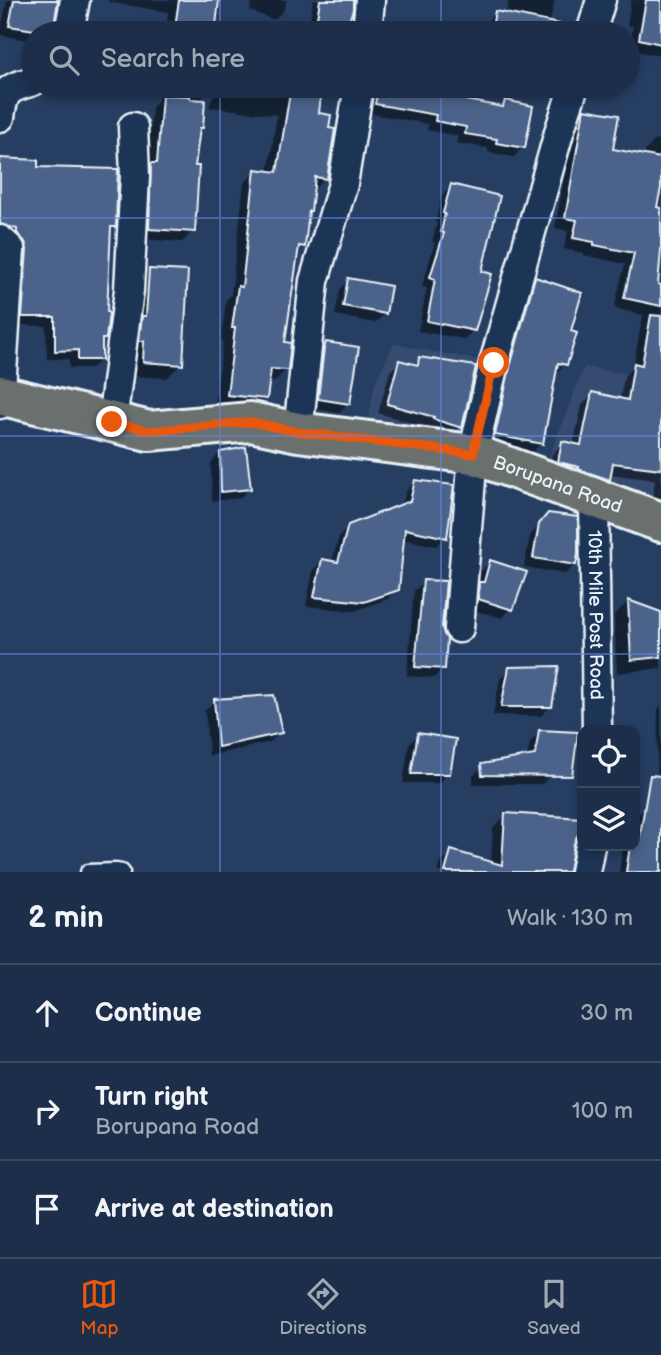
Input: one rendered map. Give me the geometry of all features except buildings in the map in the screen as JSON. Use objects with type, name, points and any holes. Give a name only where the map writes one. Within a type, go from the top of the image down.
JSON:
[{"type":"main road","name":"Borupana Road","points":[[0,395],[149,431],[251,422],[298,432],[473,454],[661,523]]},
{"type":"street","points":[[71,21],[75,0]]},
{"type":"street","points":[[368,21],[370,0]]},
{"type":"street","points":[[595,21],[601,0]]},
{"type":"street","points":[[0,117],[3,98],[10,89],[21,85]]},
{"type":"street","points":[[298,432],[314,281],[343,184],[357,98]]},
{"type":"street","points":[[459,628],[473,454],[494,363],[570,98]]},
{"type":"street","points":[[112,422],[129,290],[135,176],[133,127]]},
{"type":"street","points":[[0,240],[10,249],[0,404]]},
{"type":"street","name":"10th Mile Post Road","points":[[594,499],[597,725]]},
{"type":"street","points":[[585,872],[589,851]]},
{"type":"lane","points":[[88,872],[122,872]]},
{"type":"shaded area","points":[[394,344],[494,363],[473,454],[368,422],[375,382]]},
{"type":"shaded area","points":[[584,367],[661,379],[661,522],[541,479]]},
{"type":"route","points":[[112,422],[149,431],[251,422],[298,432],[473,454],[494,363]]}]
